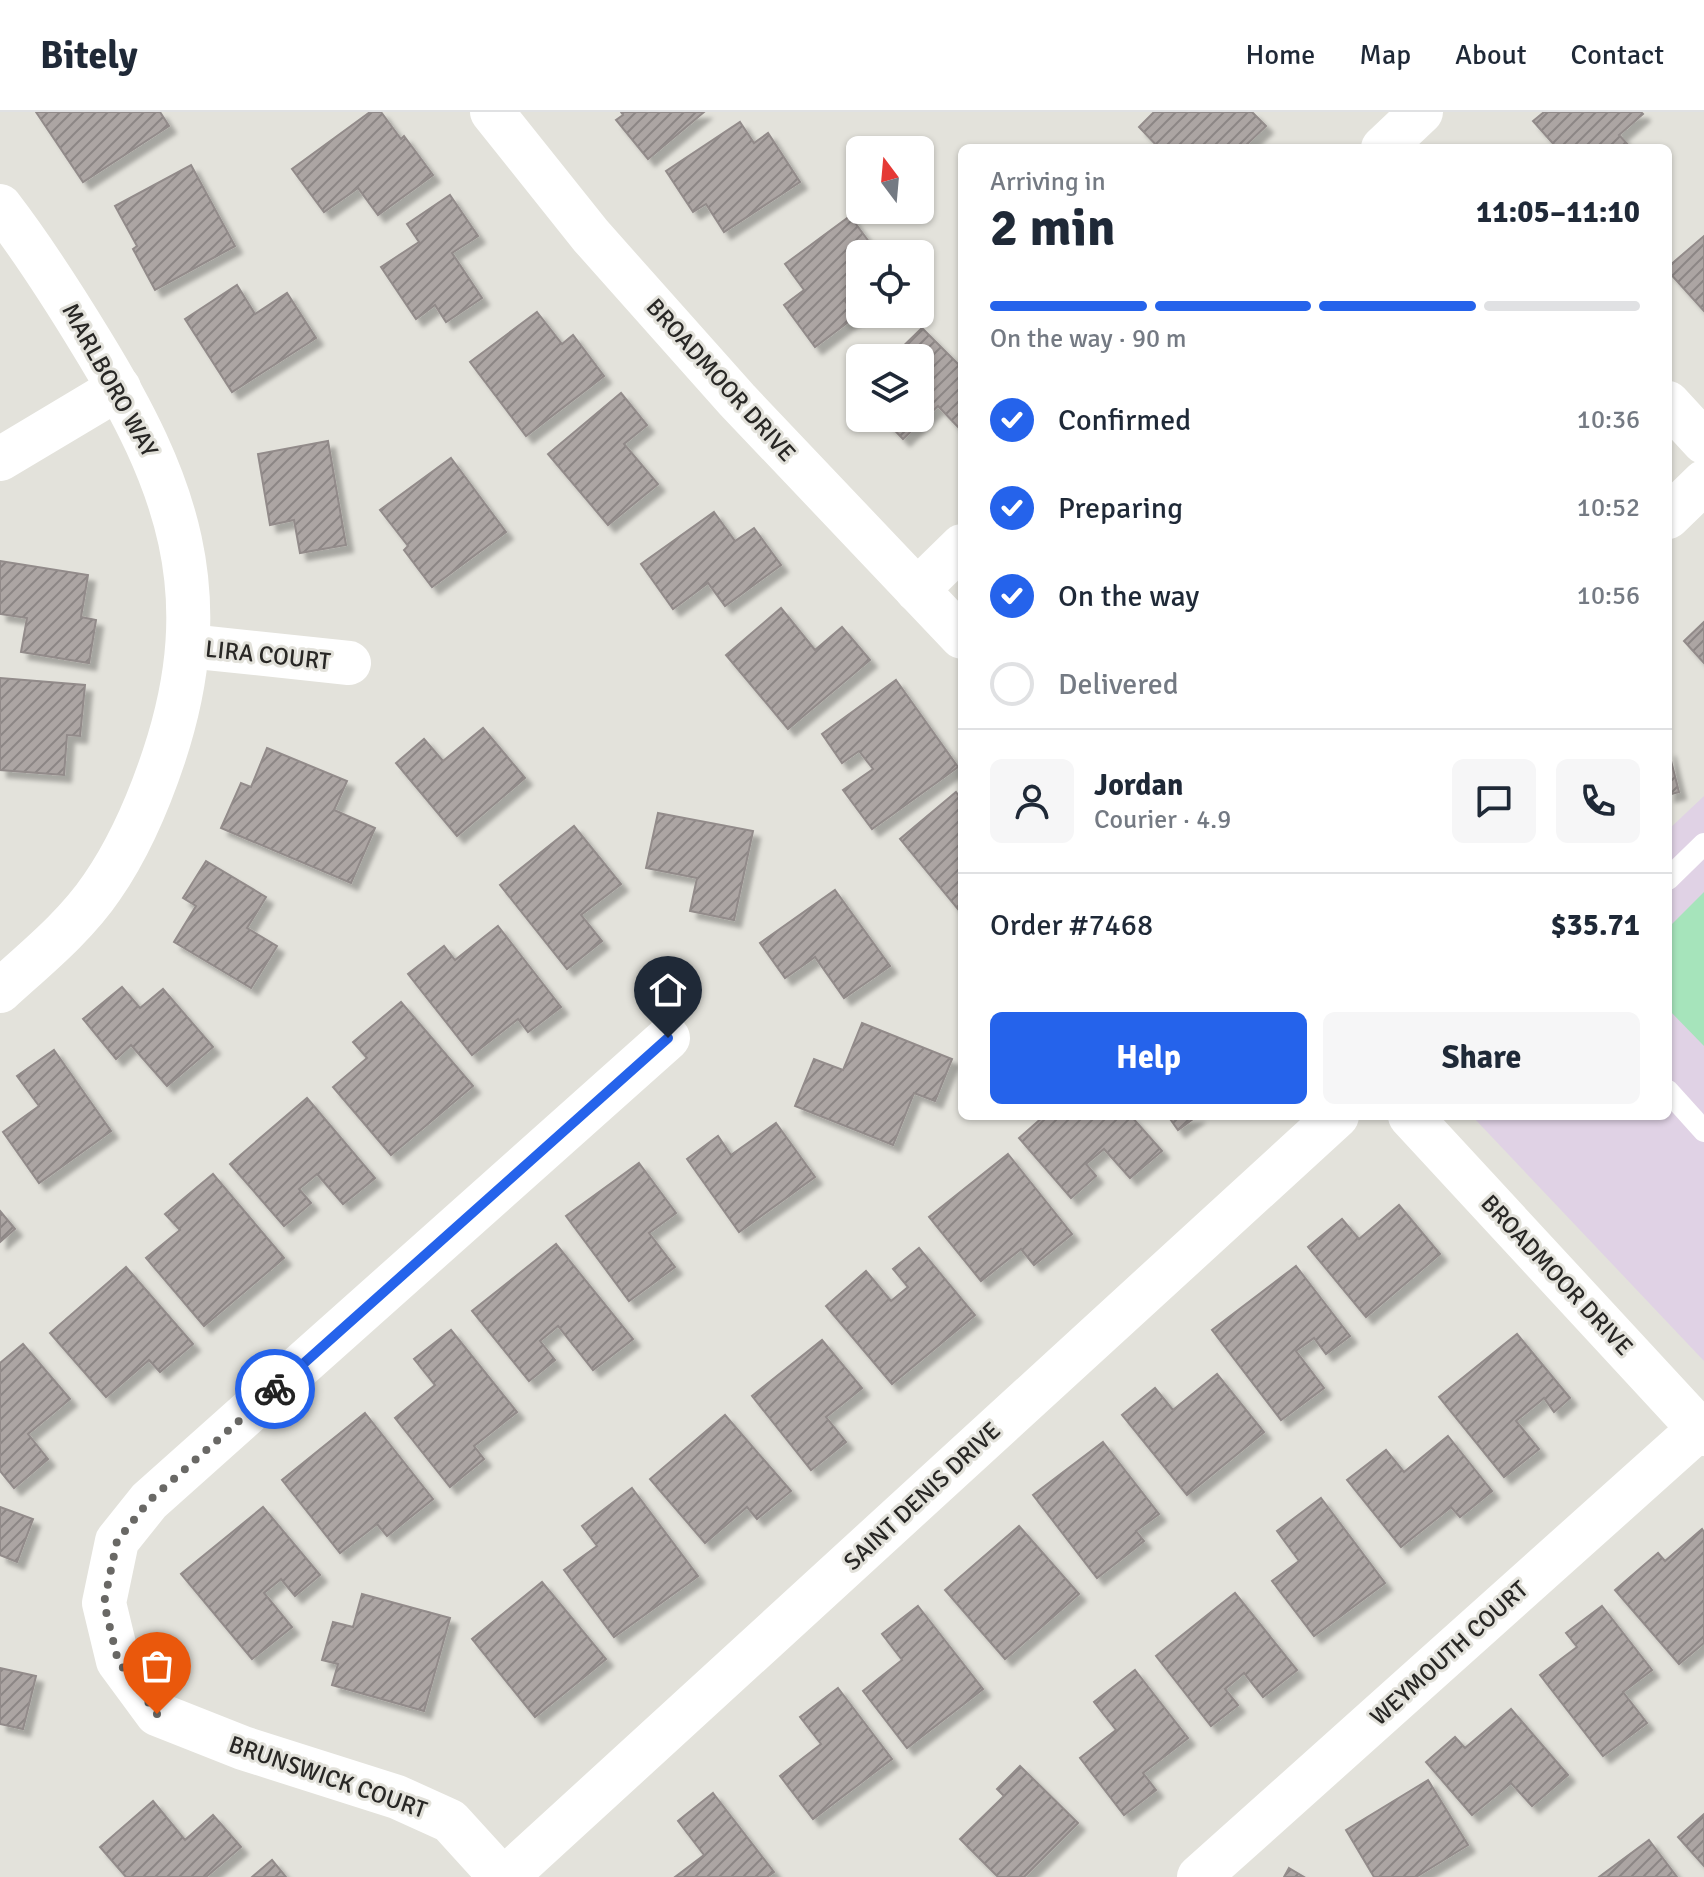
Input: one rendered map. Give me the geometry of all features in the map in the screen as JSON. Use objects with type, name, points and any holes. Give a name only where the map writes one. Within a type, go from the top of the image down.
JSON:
[{"type":"street","name":"BROADMOOR DRIVE","points":[[492,112],[591,236],[726,388],[958,633]]},
{"type":"street","name":"MARLBORO WAY","points":[[0,206],[65,300],[119,388],[151,449],[170,499],[185,560],[188,602],[188,646],[170,736],[154,784],[132,834],[102,888],[59,937],[0,991]]},
{"type":"street","points":[[0,459],[119,388]]},
{"type":"street","points":[[1672,407],[1704,442]]},
{"type":"street","points":[[1672,513],[1704,482]]},
{"type":"street","points":[[917,590],[958,550]]},
{"type":"street","name":"LIRA COURT","points":[[188,646],[349,663]]},
{"type":"street","name":"BRUNSWICK COURT","points":[[504,1877],[450,1821],[397,1797],[243,1748],[157,1714],[118,1661],[104,1603],[117,1541],[149,1501],[668,1038]]},
{"type":"street","name":"SAINT DENIS DRIVE","points":[[504,1877],[1333,1120]]},
{"type":"street","name":"BROADMOOR DRIVE","points":[[1419,1120],[1702,1431]]},
{"type":"street","name":"WEYMOUTH COURT","points":[[1199,1877],[1702,1431]]},
{"type":"lane","points":[[1672,875],[1704,844]]},
{"type":"lane","points":[[1672,1095],[1704,1131]]},
{"type":"shaded area","points":[[1704,796],[1704,1361],[1476,1120],[1672,1120],[1672,826]]},
{"type":"green space","points":[[1704,892],[1704,1046],[1672,1013],[1672,924]]},
{"type":"building","points":[[36,112],[160,112],[169,126],[83,182]]},
{"type":"building","points":[[370,112],[381,112],[401,139],[404,136],[433,175],[378,215],[358,188],[324,212],[292,169]]},
{"type":"building","points":[[621,112],[704,112],[648,159],[616,120],[623,115]]},
{"type":"building","points":[[1154,112],[1252,112],[1266,126],[1247,144],[1155,144],[1139,127]]},
{"type":"building","points":[[1544,112],[1643,114],[1619,135],[1627,144],[1553,144],[1533,121]]},
{"type":"building","points":[[740,122],[754,143],[768,133],[800,182],[724,232],[706,204],[693,212],[666,171]]},
{"type":"building","points":[[191,165],[235,246],[155,290],[133,249],[137,246],[115,206]]},
{"type":"building","points":[[450,195],[478,236],[452,253],[482,298],[446,322],[435,305],[416,319],[381,267],[419,242],[407,224]]},
{"type":"building","points":[[846,219],[846,224],[856,224],[868,240],[846,240],[846,324],[815,347],[784,305],[804,290],[785,264]]},
{"type":"building","points":[[1704,236],[1704,311],[1672,275],[1672,264]]},
{"type":"building","points":[[237,285],[255,314],[287,293],[316,338],[232,392],[185,319]]},
{"type":"building","points":[[537,312],[562,344],[573,335],[604,376],[526,436],[470,362]]},
{"type":"building","points":[[922,328],[958,364],[958,427],[938,406],[934,410],[934,344],[905,344]]},
{"type":"building","points":[[621,393],[647,425],[624,444],[658,484],[608,525],[548,454]]},
{"type":"building","points":[[896,432],[910,432],[903,439]]},
{"type":"building","points":[[328,441],[346,545],[300,553],[294,520],[270,525],[258,454]]},
{"type":"building","points":[[451,458],[506,532],[432,587],[404,550],[408,546],[380,510]]},
{"type":"building","points":[[714,512],[735,541],[754,528],[781,565],[725,606],[708,583],[673,609],[641,564]]},
{"type":"building","points":[[0,561],[88,575],[81,617],[96,620],[89,663],[21,652],[27,618],[0,614]]},
{"type":"building","points":[[781,608],[815,650],[842,627],[870,660],[788,729],[726,655]]},
{"type":"building","points":[[1704,622],[1704,663],[1684,641]]},
{"type":"building","points":[[0,678],[85,685],[80,736],[67,735],[64,775],[0,770]]},
{"type":"building","points":[[896,680],[958,767],[872,829],[843,790],[873,769],[859,751],[842,763],[822,734]]},
{"type":"building","points":[[483,728],[525,778],[457,836],[396,763],[424,739],[443,761]]},
{"type":"building","points":[[267,748],[347,781],[334,810],[375,828],[351,883],[221,828],[241,783],[251,787]]},
{"type":"building","points":[[1672,765],[1679,792],[1672,794]]},
{"type":"building","points":[[956,792],[958,909],[900,839]]},
{"type":"building","points":[[658,813],[753,831],[734,920],[690,911],[697,878],[646,868]]},
{"type":"building","points":[[574,826],[621,884],[581,915],[602,941],[567,969],[500,885]]},
{"type":"building","points":[[206,861],[266,897],[247,928],[277,946],[251,988],[174,942],[196,906],[183,898]]},
{"type":"building","points":[[835,890],[890,966],[844,998],[815,957],[785,978],[760,943]]},
{"type":"building","points":[[498,926],[561,1007],[528,1032],[518,1019],[472,1055],[408,974],[444,946],[455,960]]},
{"type":"building","points":[[122,987],[140,1008],[163,989],[213,1047],[167,1086],[131,1045],[116,1059],[83,1019]]},
{"type":"building","points":[[401,1002],[473,1086],[391,1155],[333,1087],[367,1058],[353,1042]]},
{"type":"building","points":[[862,1023],[952,1059],[935,1101],[914,1093],[893,1145],[795,1106],[814,1059],[843,1070]]},
{"type":"building","points":[[54,1050],[111,1131],[39,1183],[3,1132],[39,1106],[17,1076]]},
{"type":"building","points":[[307,1098],[375,1178],[343,1204],[317,1174],[299,1189],[311,1203],[284,1226],[230,1164]]},
{"type":"building","points":[[1039,1120],[1135,1120],[1162,1151],[1130,1178],[1104,1149],[1086,1164],[1096,1176],[1071,1198],[1019,1138]]},
{"type":"building","points":[[1171,1120],[1192,1120],[1178,1130]]},
{"type":"building","points":[[776,1123],[815,1177],[739,1232],[687,1159],[718,1136],[731,1155]]},
{"type":"building","points":[[1008,1154],[1072,1234],[1034,1265],[1021,1249],[981,1281],[929,1217]]},
{"type":"building","points":[[639,1163],[676,1213],[649,1233],[675,1267],[629,1301],[566,1216]]},
{"type":"building","points":[[213,1174],[284,1258],[204,1326],[146,1258],[180,1230],[165,1214]]},
{"type":"building","points":[[1399,1205],[1440,1254],[1366,1317],[1308,1247],[1342,1219],[1359,1239]]},
{"type":"building","points":[[0,1211],[15,1229],[0,1242]]},
{"type":"building","points":[[556,1244],[633,1339],[593,1370],[558,1326],[540,1341],[555,1360],[529,1381],[472,1311]]},
{"type":"building","points":[[919,1248],[975,1315],[892,1384],[826,1306],[866,1271],[891,1301],[908,1287],[893,1269]]},
{"type":"building","points":[[1296,1266],[1350,1336],[1326,1354],[1314,1338],[1296,1351],[1324,1388],[1281,1420],[1212,1330]]},
{"type":"building","points":[[126,1267],[193,1344],[160,1372],[149,1360],[106,1397],[50,1333]]},
{"type":"building","points":[[451,1330],[517,1412],[474,1446],[484,1459],[450,1487],[395,1418],[435,1385],[414,1359]]},
{"type":"building","points":[[1517,1334],[1570,1398],[1554,1412],[1544,1398],[1516,1421],[1539,1449],[1504,1477],[1439,1397]]},
{"type":"building","points":[[822,1340],[862,1388],[826,1417],[846,1442],[811,1470],[752,1396]]},
{"type":"building","points":[[23,1344],[70,1399],[28,1434],[48,1459],[14,1488],[0,1471],[0,1363]]},
{"type":"building","points":[[1217,1374],[1264,1432],[1187,1495],[1122,1415],[1155,1388],[1173,1410]]},
{"type":"building","points":[[365,1413],[433,1499],[387,1536],[377,1524],[340,1553],[282,1480]]},
{"type":"building","points":[[725,1415],[791,1491],[757,1519],[747,1507],[705,1543],[650,1479]]},
{"type":"building","points":[[1448,1436],[1492,1491],[1460,1517],[1451,1507],[1401,1547],[1347,1480],[1386,1450],[1404,1472]]},
{"type":"building","points":[[1103,1442],[1159,1514],[1136,1531],[1144,1541],[1097,1578],[1033,1495]]},
{"type":"building","points":[[632,1488],[698,1576],[614,1637],[564,1570],[597,1546],[582,1526]]},
{"type":"building","points":[[1321,1498],[1385,1583],[1314,1636],[1272,1581],[1299,1561],[1277,1531]]},
{"type":"building","points":[[0,1507],[33,1519],[17,1562],[0,1555]]},
{"type":"building","points":[[263,1507],[320,1575],[295,1596],[281,1579],[264,1593],[292,1627],[252,1659],[181,1574]]},
{"type":"building","points":[[1019,1526],[1079,1594],[1005,1659],[945,1590]]},
{"type":"building","points":[[1702,1529],[1704,1643],[1679,1664],[1615,1590],[1658,1553],[1665,1561]]},
{"type":"building","points":[[542,1582],[606,1659],[535,1717],[472,1639]]},
{"type":"building","points":[[1235,1593],[1297,1670],[1263,1697],[1244,1673],[1225,1689],[1238,1705],[1211,1726],[1156,1656]]},
{"type":"building","points":[[362,1594],[450,1618],[424,1711],[332,1685],[338,1664],[322,1660],[333,1622],[353,1627]]},
{"type":"building","points":[[918,1606],[983,1689],[907,1748],[863,1691],[902,1660],[882,1634]]},
{"type":"building","points":[[1602,1606],[1652,1670],[1623,1692],[1647,1723],[1603,1756],[1540,1675],[1577,1647],[1566,1633]]},
{"type":"building","points":[[0,1668],[36,1676],[23,1729],[0,1724]]},
{"type":"building","points":[[1135,1670],[1188,1738],[1143,1773],[1156,1790],[1124,1815],[1080,1758],[1116,1730],[1094,1702]]},
{"type":"building","points":[[838,1688],[892,1759],[813,1819],[780,1776],[821,1744],[800,1717]]},
{"type":"building","points":[[1511,1709],[1568,1775],[1532,1806],[1511,1783],[1472,1815],[1426,1762],[1455,1737],[1465,1748]]},
{"type":"building","points":[[1020,1766],[1078,1823],[1024,1877],[998,1877],[960,1839],[1004,1796],[997,1789]]},
{"type":"building","points":[[1428,1780],[1468,1845],[1416,1877],[1374,1877],[1346,1830]]},
{"type":"building","points":[[713,1793],[774,1872],[767,1877],[675,1877],[704,1855],[678,1821]]},
{"type":"building","points":[[153,1801],[185,1840],[213,1815],[241,1847],[206,1877],[126,1877],[100,1847]]},
{"type":"building","points":[[1704,1814],[1704,1866],[1678,1837]]},
{"type":"building","points":[[1649,1840],[1677,1877],[1599,1877]]},
{"type":"building","points":[[272,1860],[286,1877],[252,1877]]},
{"type":"building","points":[[1289,1868],[1304,1877],[1284,1877]]},
{"type":"way so far","points":[[157,1714],[118,1661],[104,1603],[117,1541],[149,1501],[275,1389]]},
{"type":"route","points":[[275,1389],[668,1038]]}]
